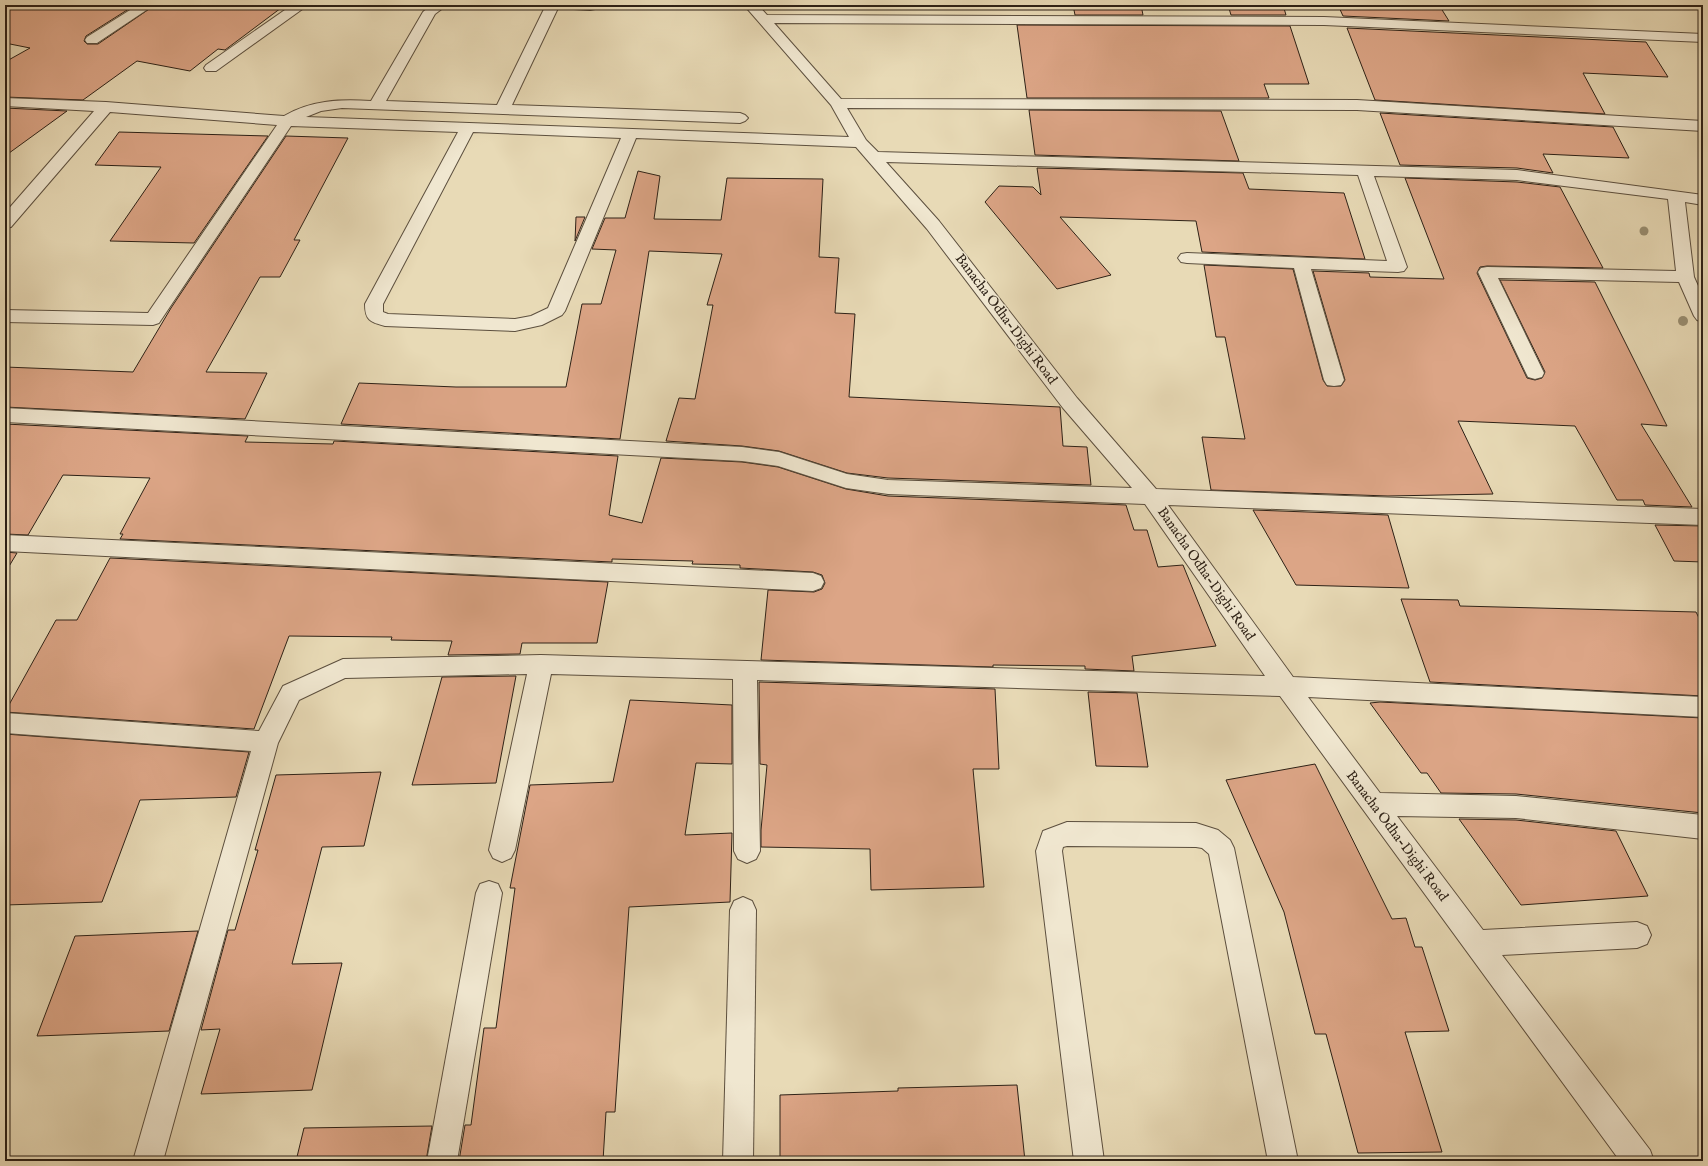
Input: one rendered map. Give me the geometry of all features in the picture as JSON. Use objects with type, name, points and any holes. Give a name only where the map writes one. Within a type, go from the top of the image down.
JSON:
[{"type":"street","points":[[92,40],[147,5]]},
{"type":"street","points":[[211,68],[301,5]]},
{"type":"street","points":[[376,105],[430,12],[440,5]]},
{"type":"street","points":[[502,110],[553,5]]},
{"type":"street","points":[[563,5],[590,6]]},
{"type":"street","points":[[757,12],[943,12],[1324,21],[1703,38]]},
{"type":"street","name":"Banacha Odha-Dighi Road","points":[[757,12],[838,103],[867,149],[933,225],[1070,403],[1151,497],[1286,686],[1639,1161]]},
{"type":"street","points":[[5,102],[287,121],[630,134],[867,149],[1364,171],[1517,175],[1676,195],[1703,200]]},
{"type":"street","points":[[838,103],[1357,105],[1703,126]]},
{"type":"street","points":[[5,316],[153,319],[287,121],[308,109],[323,105],[376,105],[740,118]]},
{"type":"street","points":[[5,223],[106,108]]},
{"type":"street","points":[[468,128],[374,304],[374,315],[385,320],[515,325],[536,321],[556,311],[630,134]]},
{"type":"street","points":[[1188,258],[1398,266],[1364,171]]},
{"type":"street","points":[[1676,195],[1685,277],[1703,316]]},
{"type":"street","points":[[1301,263],[1334,380]]},
{"type":"street","points":[[1535,373],[1487,272],[1685,277]]},
{"type":"street","points":[[5,415],[742,454],[779,459],[846,481],[888,487],[1703,517]]},
{"type":"street","points":[[5,543],[813,582]]},
{"type":"street","points":[[148,1161],[266,742],[291,693],[343,669],[541,664],[1286,686],[1703,707]]},
{"type":"street","points":[[502,850],[541,664]]},
{"type":"street","points":[[745,670],[747,850]]},
{"type":"street","points":[[5,723],[266,742]]},
{"type":"street","points":[[1374,804],[1516,807],[1703,827]]},
{"type":"street","points":[[1089,1161],[1049,851],[1052,839],[1067,834],[1196,835],[1210,838],[1221,848],[1283,1161]]},
{"type":"street","points":[[442,1161],[489,893]]},
{"type":"street","points":[[738,1161],[743,910]]},
{"type":"street","points":[[1477,943],[1637,935]]},
{"type":"building","points":[[5,5],[135,5],[86,36],[84,41],[87,44],[98,44],[155,5],[285,5],[225,50],[218,49],[190,71],[137,61],[83,100],[5,97],[5,62],[30,48],[5,43]]},
{"type":"building","points":[[1073,5],[1141,5],[1143,15],[1075,15]]},
{"type":"building","points":[[1228,5],[1283,5],[1286,15],[1231,15]]},
{"type":"building","points":[[1338,5],[1439,5],[1449,21],[1343,16]]},
{"type":"building","points":[[1017,25],[1290,26],[1309,84],[1264,84],[1269,98],[1027,98]]},
{"type":"building","points":[[1347,28],[1646,42],[1668,77],[1583,73],[1605,114],[1375,100]]},
{"type":"building","points":[[5,108],[67,111],[5,156]]},
{"type":"building","points":[[1029,110],[1221,111],[1239,161],[1035,155]]},
{"type":"building","points":[[1380,113],[1613,127],[1629,158],[1543,154],[1553,173],[1517,168],[1400,165]]},
{"type":"building","points":[[119,132],[268,136],[194,243],[110,241],[161,167],[95,165]]},
{"type":"building","points":[[286,136],[348,138],[294,240],[300,240],[280,277],[260,277],[206,372],[267,373],[245,419],[5,407],[5,367],[133,372],[171,308]]},
{"type":"building","points":[[1037,168],[1243,173],[1249,189],[1344,193],[1365,259],[1202,252],[1196,221],[1060,217],[1111,275],[1057,289],[985,202],[999,186],[1033,187],[1041,195]]},
{"type":"building","points":[[638,171],[660,176],[654,219],[721,220],[727,178],[823,179],[819,257],[839,258],[835,313],[855,314],[849,397],[1060,407],[1063,446],[1087,447],[1091,485],[888,478],[847,473],[779,451],[742,446],[666,441],[679,398],[695,399],[713,305],[707,305],[722,254],[649,251],[620,439],[341,424],[359,383],[456,387],[566,387],[582,304],[601,304],[616,250],[592,249],[605,218],[625,218]]},
{"type":"building","points":[[1405,178],[1517,182],[1560,187],[1603,268],[1487,266],[1480,267],[1477,273],[1527,378],[1535,380],[1542,378],[1545,372],[1500,280],[1595,282],[1667,426],[1641,424],[1692,507],[1645,505],[1643,500],[1617,500],[1575,426],[1458,421],[1493,494],[1388,496],[1211,490],[1202,437],[1245,439],[1225,337],[1216,337],[1204,265],[1293,269],[1323,380],[1327,386],[1341,386],[1345,380],[1313,271],[1369,273],[1370,277],[1444,279]]},
{"type":"building","points":[[576,217],[585,217],[575,241]]},
{"type":"building","points":[[5,424],[248,436],[245,442],[333,444],[334,441],[618,456],[609,515],[642,523],[661,458],[742,462],[778,467],[846,489],[888,496],[1126,505],[1134,530],[1147,530],[1158,567],[1183,565],[1216,646],[1132,656],[1134,671],[1085,669],[1085,666],[993,665],[993,667],[761,660],[768,590],[814,592],[822,589],[825,583],[822,575],[813,572],[740,568],[740,565],[692,564],[693,561],[612,559],[612,562],[120,539],[123,534],[120,534],[150,478],[63,475],[28,535],[5,534]]},
{"type":"building","points":[[1253,510],[1388,515],[1409,588],[1296,585]]},
{"type":"building","points":[[1655,525],[1703,526],[1703,562],[1674,561]]},
{"type":"building","points":[[5,552],[17,553],[5,573]]},
{"type":"building","points":[[110,558],[608,582],[597,643],[522,643],[520,654],[448,655],[452,641],[391,640],[392,637],[289,636],[254,729],[5,712],[56,620],[77,620]]},
{"type":"building","points":[[1401,599],[1458,600],[1460,606],[1696,612],[1703,626],[1703,696],[1430,682]]},
{"type":"building","points":[[516,676],[496,783],[412,785],[442,677]]},
{"type":"building","points":[[759,682],[995,689],[999,769],[973,769],[984,887],[871,890],[870,849],[761,847],[761,830],[767,765],[760,764]]},
{"type":"building","points":[[1088,692],[1137,693],[1148,767],[1096,766]]},
{"type":"building","points":[[630,700],[732,705],[732,764],[696,763],[685,835],[732,833],[730,902],[629,907],[615,1112],[606,1112],[603,1161],[459,1161],[465,1125],[471,1125],[484,1028],[496,1028],[515,888],[510,888],[530,785],[613,782]]},
{"type":"building","points":[[1380,702],[1703,718],[1703,813],[1516,794],[1441,793],[1427,773],[1421,773],[1370,703]]},
{"type":"building","points":[[5,734],[249,752],[236,797],[140,800],[102,902],[5,905]]},
{"type":"building","points":[[1315,764],[1392,919],[1406,918],[1415,947],[1422,947],[1449,1031],[1405,1032],[1442,1152],[1358,1153],[1326,1034],[1315,1034],[1284,912],[1226,780]]},
{"type":"building","points":[[381,772],[364,846],[322,847],[292,964],[342,963],[312,1090],[201,1094],[220,1029],[201,1030],[228,930],[235,930],[258,850],[255,850],[276,775]]},
{"type":"building","points":[[1459,819],[1516,820],[1616,831],[1648,896],[1521,905]]},
{"type":"building","points":[[198,931],[169,1031],[37,1036],[75,936]]},
{"type":"building","points":[[1017,1085],[1025,1161],[780,1161],[780,1095],[898,1091],[898,1088]]},
{"type":"building","points":[[432,1126],[426,1161],[296,1161],[304,1128]]}]
